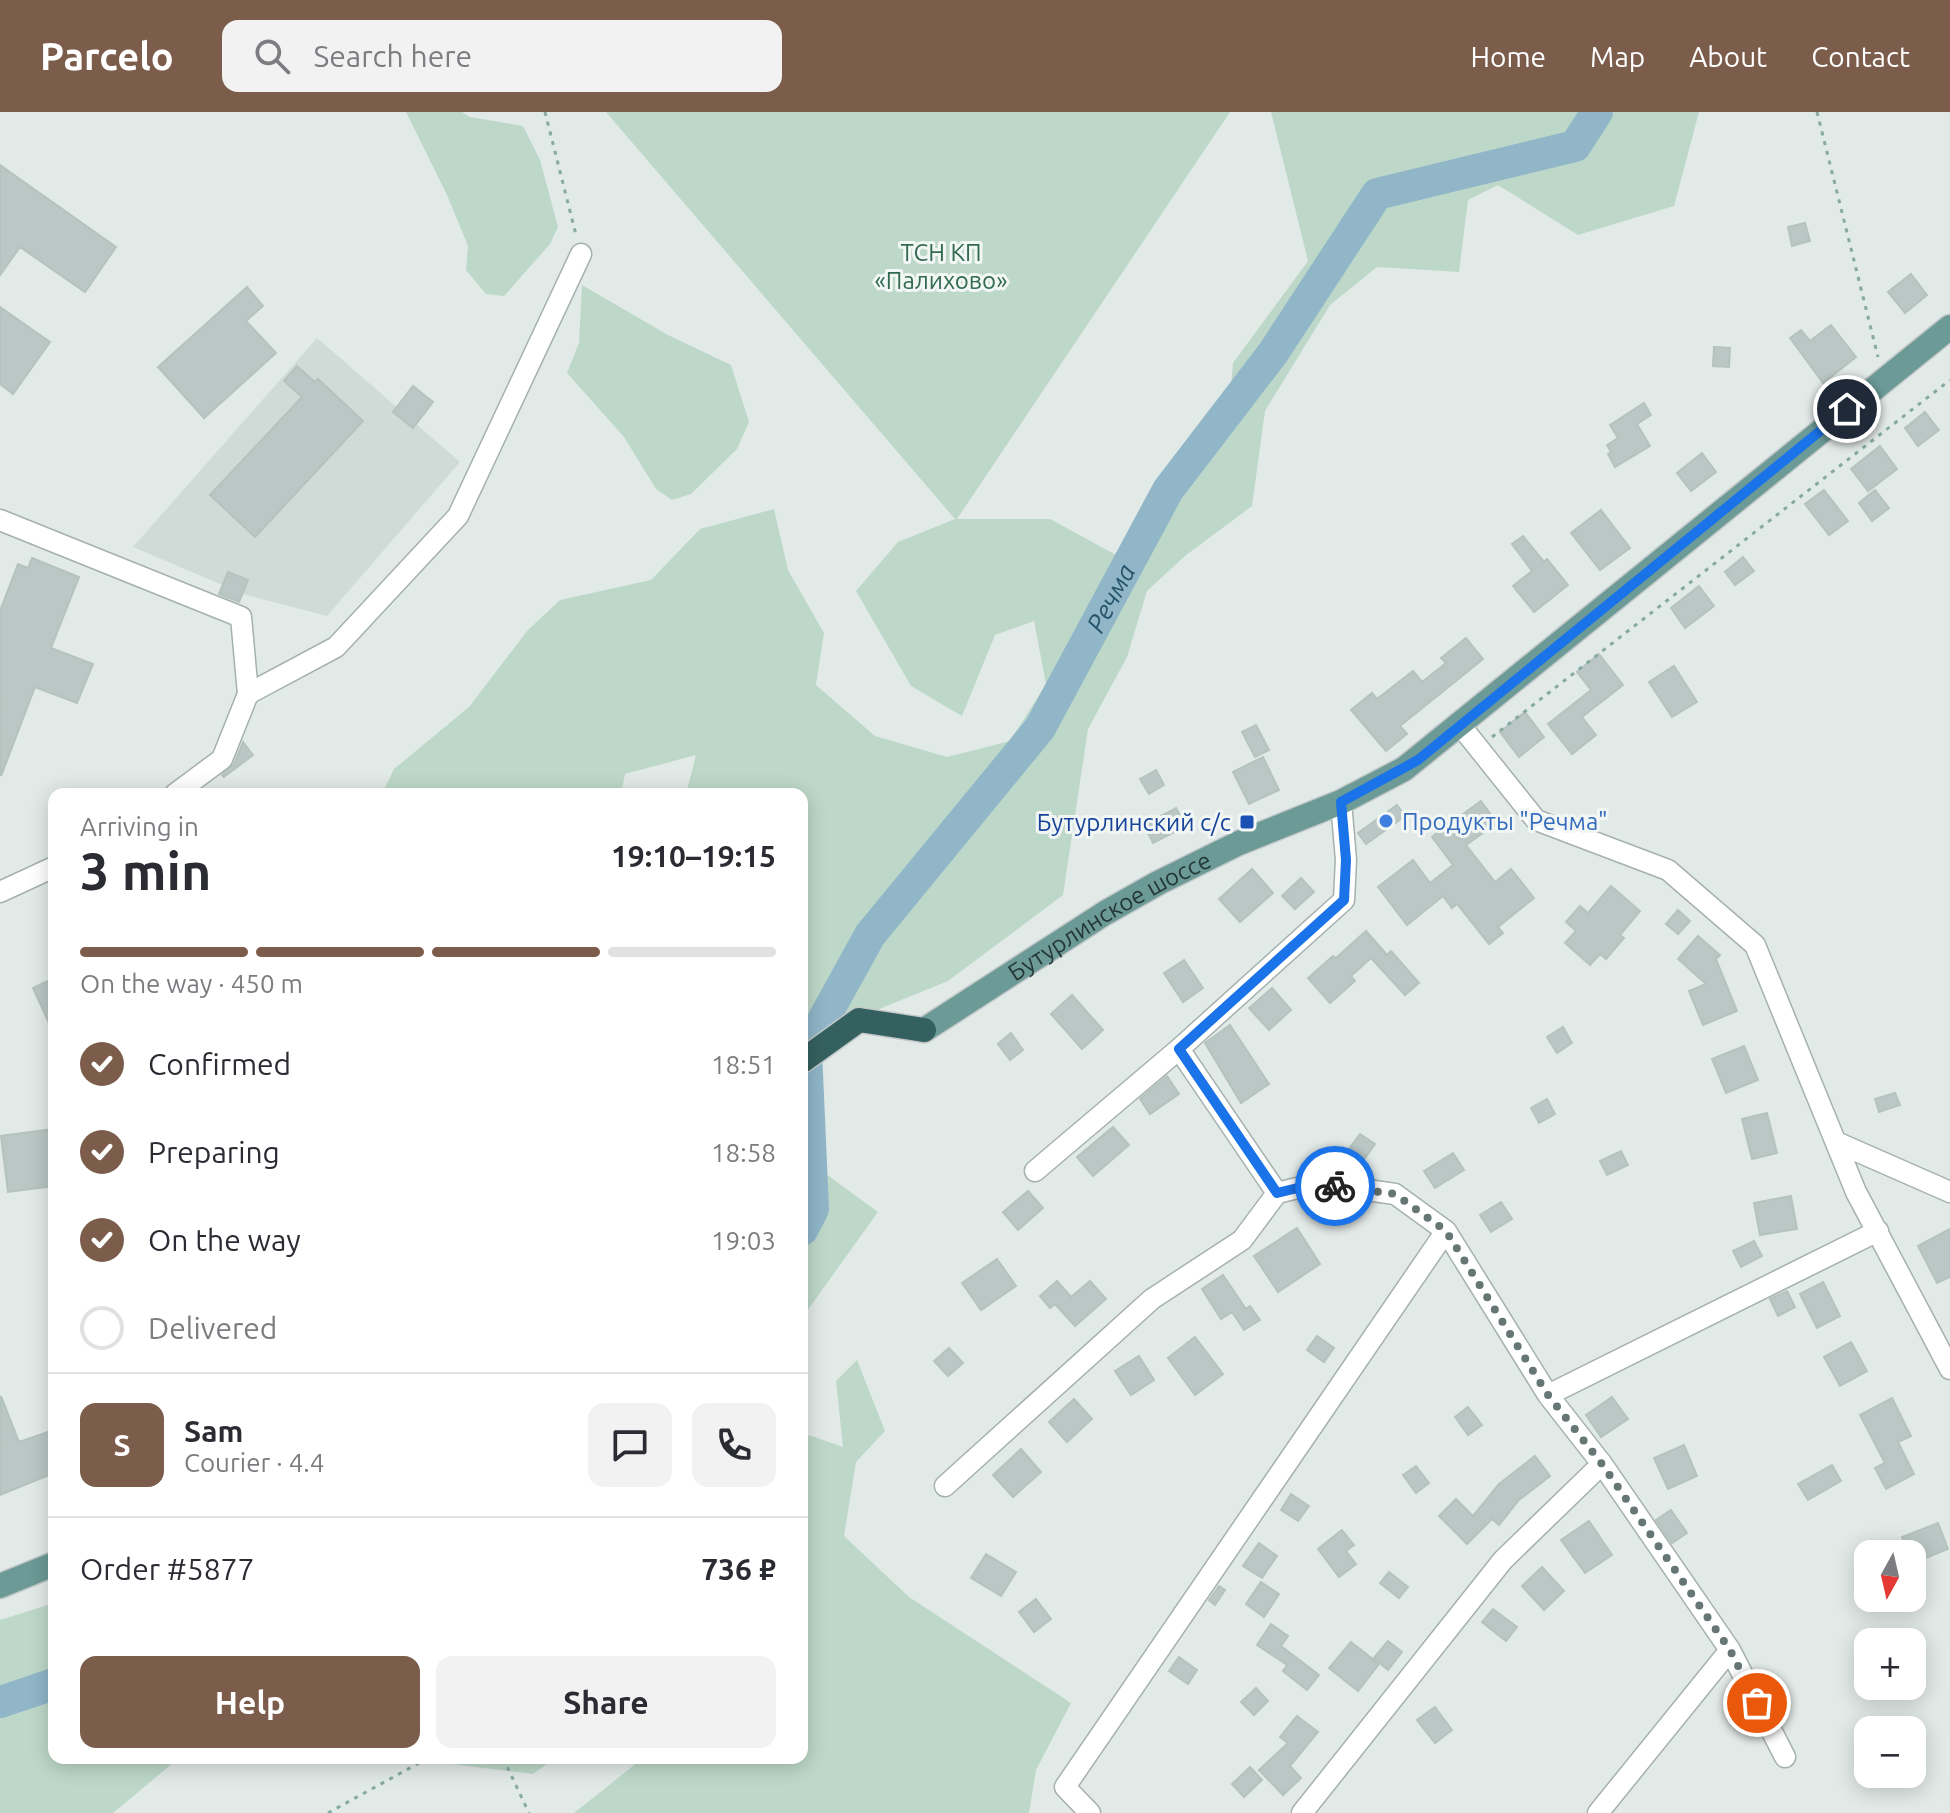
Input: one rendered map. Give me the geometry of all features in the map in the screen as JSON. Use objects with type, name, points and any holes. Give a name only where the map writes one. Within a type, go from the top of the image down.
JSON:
[{"type":"highway","points":[[808,1057],[859,1020],[924,1030]]},
{"type":"main road","name":"Бутурлинское шоссе","points":[[924,1030],[1105,913],[1158,883],[1239,843],[1341,802],[1404,769],[1950,327]]},
{"type":"main road","points":[[0,1586],[48,1566]]},
{"type":"street","points":[[248,694],[336,647],[458,516],[581,254]]},
{"type":"street","points":[[0,520],[241,617],[248,694],[222,759],[183,788]]},
{"type":"street","points":[[1460,725],[1536,820],[1668,870],[1755,945],[1856,1192],[1950,1369]]},
{"type":"street","points":[[1035,1171],[1179,1049],[1344,900],[1346,860],[1341,802]]},
{"type":"street","points":[[0,892],[48,870]]},
{"type":"street","points":[[1179,1049],[1277,1193]]},
{"type":"street","points":[[1836,1142],[1950,1192]]},
{"type":"street","points":[[945,1486],[1152,1299],[1242,1240],[1277,1193],[1318,1183],[1395,1194],[1446,1231],[1548,1395],[1602,1464],[1730,1650],[1785,1757]]},
{"type":"street","points":[[1090,1813],[1065,1787],[1446,1231]]},
{"type":"street","points":[[1548,1395],[1878,1231]]},
{"type":"street","points":[[1302,1813],[1503,1560],[1602,1464]]},
{"type":"street","points":[[1598,1813],[1730,1650]]},
{"type":"path","points":[[545,112],[581,254]]},
{"type":"path","points":[[1817,112],[1884,380]]},
{"type":"path","points":[[1479,747],[1950,380]]},
{"type":"path","points":[[328,1813],[417,1764]]},
{"type":"path","points":[[506,1764],[529,1813]]},
{"type":"shaded area","points":[[317,338],[460,462],[327,616],[246,595],[133,547]]},
{"type":"green space","points":[[406,112],[462,112],[470,117],[523,126],[540,160],[558,227],[550,244],[504,296],[486,294],[466,270],[468,246]]},
{"type":"green space","name":"ТСН КП «Палихово»","points":[[606,112],[1230,112],[957,519],[1050,519],[1129,562],[1168,490],[1229,410],[1233,363],[1308,261],[1271,112],[1699,112],[1674,206],[1578,235],[1498,185],[1468,200],[1459,272],[1377,267],[1330,305],[1265,411],[1252,506],[1185,556],[1147,591],[1127,657],[1088,729],[1063,895],[948,981],[857,1018],[808,1050],[808,788],[688,788],[696,755],[625,774],[622,788],[385,788],[394,769],[469,707],[527,631],[560,600],[651,580],[700,529],[774,509],[788,570],[824,633],[816,685],[875,736],[947,757],[1010,741],[1046,684],[1034,621],[995,635],[962,716],[911,686],[856,591],[898,542],[955,519]]},
{"type":"green space","points":[[582,285],[668,335],[731,365],[749,422],[737,449],[691,494],[672,500],[656,489],[624,437],[567,373],[579,343]]},
{"type":"green space","points":[[811,1163],[878,1212],[808,1310],[808,1168]]},
{"type":"green space","points":[[857,1360],[885,1431],[856,1462],[844,1536],[909,1597],[1071,1703],[1036,1770],[1029,1813],[574,1813],[635,1764],[808,1764],[808,1437],[843,1447],[836,1381]]},
{"type":"green space","points":[[48,1605],[48,1764],[172,1764],[113,1813],[0,1813],[0,1620]]},
{"type":"green space","points":[[452,1764],[547,1764],[533,1774]]},
{"type":"building","points":[[0,165],[116,247],[85,292],[20,247],[0,275]]},
{"type":"building","points":[[1805,223],[1810,241],[1792,246],[1788,227]]},
{"type":"building","points":[[1911,274],[1927,295],[1905,313],[1888,292]]},
{"type":"building","points":[[247,287],[263,306],[246,321],[276,353],[204,418],[158,367]]},
{"type":"building","points":[[0,307],[50,342],[13,394],[0,384]]},
{"type":"building","points":[[1831,325],[1856,357],[1823,383],[1790,338],[1801,330],[1810,341]]},
{"type":"building","points":[[1714,347],[1730,348],[1729,367],[1713,366]]},
{"type":"building","points":[[297,366],[315,382],[318,379],[363,421],[255,537],[210,495],[302,397],[284,381]]},
{"type":"building","points":[[413,386],[433,402],[413,428],[393,412]]},
{"type":"building","points":[[1644,403],[1651,415],[1637,424],[1650,446],[1615,467],[1607,445],[1618,438],[1610,425]]},
{"type":"building","points":[[1925,412],[1939,430],[1918,446],[1905,428]]},
{"type":"building","points":[[1880,446],[1897,469],[1868,491],[1851,469]]},
{"type":"building","points":[[1702,453],[1716,472],[1691,491],[1677,473]]},
{"type":"building","points":[[1824,490],[1848,521],[1829,535],[1805,504]]},
{"type":"building","points":[[1875,490],[1889,508],[1872,521],[1859,503]]},
{"type":"building","points":[[1601,510],[1630,548],[1600,570],[1571,533]]},
{"type":"building","points":[[1523,536],[1568,585],[1534,612],[1513,586],[1532,571],[1512,544]]},
{"type":"building","points":[[1743,557],[1754,571],[1735,585],[1725,572]]},
{"type":"building","points":[[32,558],[79,577],[51,648],[93,664],[77,703],[35,687],[1,776],[0,611],[18,564],[28,568]]},
{"type":"building","points":[[228,572],[248,580],[239,602],[219,594]]},
{"type":"building","points":[[1699,586],[1714,606],[1685,628],[1671,608]]},
{"type":"building","points":[[1466,638],[1483,659],[1400,726],[1407,734],[1386,751],[1351,710],[1372,693],[1377,699],[1413,671],[1422,682],[1446,663],[1441,658]]},
{"type":"building","points":[[1599,654],[1623,685],[1582,717],[1596,735],[1572,754],[1548,724],[1591,690],[1577,672]]},
{"type":"building","points":[[1674,666],[1697,702],[1672,717],[1649,682]]},
{"type":"building","points":[[1525,712],[1544,737],[1519,757],[1500,732]]},
{"type":"building","points":[[1256,725],[1269,750],[1255,757],[1242,732]]},
{"type":"building","points":[[243,742],[253,755],[224,777],[222,775],[234,764]]},
{"type":"building","points":[[1263,757],[1279,790],[1249,804],[1233,772]]},
{"type":"building","points":[[1156,770],[1164,785],[1149,794],[1140,779]]},
{"type":"building","points":[[1481,801],[1497,823],[1466,845],[1495,882],[1511,869],[1534,898],[1498,927],[1503,933],[1489,944],[1457,904],[1452,908],[1443,896],[1407,925],[1378,887],[1413,860],[1430,883],[1453,865],[1432,837]]},
{"type":"building","points":[[1397,805],[1405,816],[1366,844],[1358,833]]},
{"type":"building","points":[[1176,808],[1186,826],[1153,843],[1144,825]]},
{"type":"building","points":[[1252,869],[1273,893],[1240,922],[1219,899]]},
{"type":"building","points":[[1301,878],[1314,892],[1295,909],[1282,896]]},
{"type":"building","points":[[1611,886],[1640,911],[1620,935],[1624,938],[1606,959],[1600,954],[1590,965],[1565,943],[1576,931],[1566,922],[1580,906],[1588,913]]},
{"type":"building","points":[[1678,910],[1690,921],[1678,934],[1666,924]]},
{"type":"building","points":[[1366,931],[1387,955],[1391,951],[1419,983],[1405,995],[1371,958],[1351,976],[1355,981],[1330,1003],[1308,978]]},
{"type":"building","points":[[1698,936],[1720,955],[1716,959],[1737,1011],[1703,1025],[1689,991],[1706,984],[1678,959]]},
{"type":"building","points":[[1184,960],[1203,988],[1183,1002],[1164,973]]},
{"type":"building","points":[[48,981],[48,1021],[33,988]]},
{"type":"building","points":[[1272,988],[1291,1010],[1269,1030],[1249,1008]]},
{"type":"building","points":[[1072,995],[1103,1030],[1082,1049],[1051,1014]]},
{"type":"building","points":[[1230,1025],[1269,1084],[1241,1103],[1205,1043]]},
{"type":"building","points":[[1563,1027],[1572,1043],[1557,1053],[1547,1037]]},
{"type":"building","points":[[1011,1033],[1023,1050],[1010,1060],[998,1044]]},
{"type":"building","points":[[1744,1046],[1758,1080],[1726,1093],[1712,1059]]},
{"type":"building","points":[[1167,1076],[1179,1094],[1150,1114],[1140,1099]]},
{"type":"building","points":[[1895,1093],[1900,1105],[1879,1112],[1875,1099]]},
{"type":"building","points":[[1547,1099],[1555,1114],[1539,1123],[1531,1108]]},
{"type":"building","points":[[1767,1113],[1777,1153],[1752,1159],[1742,1119]]},
{"type":"building","points":[[1113,1127],[1129,1145],[1093,1176],[1077,1157]]},
{"type":"building","points":[[48,1130],[48,1187],[8,1192],[1,1136]]},
{"type":"building","points":[[1360,1134],[1375,1144],[1360,1165],[1345,1154]]},
{"type":"building","points":[[1621,1151],[1628,1165],[1607,1175],[1600,1161]]},
{"type":"building","points":[[1453,1153],[1464,1170],[1435,1188],[1424,1171]]},
{"type":"building","points":[[1028,1191],[1043,1208],[1018,1230],[1003,1212]]},
{"type":"building","points":[[1791,1196],[1797,1229],[1760,1235],[1754,1203]]},
{"type":"building","points":[[1501,1202],[1512,1219],[1491,1232],[1480,1215]]},
{"type":"building","points":[[1297,1228],[1320,1264],[1278,1292],[1254,1256]]},
{"type":"building","points":[[1950,1229],[1950,1277],[1937,1283],[1918,1246]]},
{"type":"building","points":[[1754,1241],[1762,1256],[1741,1267],[1733,1251]]},
{"type":"building","points":[[997,1259],[1016,1286],[981,1310],[962,1283]]},
{"type":"building","points":[[1223,1275],[1246,1309],[1250,1306],[1260,1320],[1244,1330],[1232,1312],[1221,1319],[1202,1289]]},
{"type":"building","points":[[1057,1281],[1071,1297],[1090,1281],[1106,1299],[1075,1326],[1055,1304],[1050,1308],[1040,1296]]},
{"type":"building","points":[[1823,1282],[1840,1316],[1817,1328],[1800,1294]]},
{"type":"building","points":[[1787,1291],[1795,1307],[1778,1316],[1770,1299]]},
{"type":"building","points":[[1317,1336],[1334,1348],[1324,1362],[1307,1350]]},
{"type":"building","points":[[1195,1337],[1223,1374],[1195,1395],[1168,1358]]},
{"type":"building","points":[[1851,1342],[1867,1371],[1840,1386],[1824,1357]]},
{"type":"building","points":[[949,1348],[963,1363],[948,1376],[934,1361]]},
{"type":"building","points":[[1139,1356],[1154,1380],[1131,1395],[1115,1371]]},
{"type":"building","points":[[1,1396],[19,1442],[48,1432],[48,1475],[0,1495]]},
{"type":"building","points":[[1612,1397],[1628,1419],[1601,1437],[1586,1415]]},
{"type":"building","points":[[1892,1398],[1911,1436],[1898,1442],[1914,1474],[1886,1489],[1875,1468],[1885,1463],[1860,1415]]},
{"type":"building","points":[[1074,1399],[1092,1419],[1067,1442],[1049,1422]]},
{"type":"building","points":[[1468,1407],[1482,1425],[1468,1435],[1455,1417]]},
{"type":"building","points":[[1684,1445],[1697,1476],[1668,1489],[1654,1458]]},
{"type":"building","points":[[1021,1449],[1041,1472],[1013,1497],[993,1475]]},
{"type":"building","points":[[1535,1456],[1550,1476],[1519,1500],[1499,1525],[1492,1519],[1467,1544],[1439,1516],[1456,1499],[1473,1516],[1499,1484]]},
{"type":"building","points":[[1832,1465],[1841,1481],[1808,1500],[1798,1484]]},
{"type":"building","points":[[1416,1466],[1429,1483],[1416,1493],[1403,1475]]},
{"type":"building","points":[[1291,1494],[1309,1506],[1298,1521],[1281,1510]]},
{"type":"building","points":[[1671,1510],[1687,1533],[1672,1543],[1656,1520]]},
{"type":"building","points":[[1589,1521],[1612,1555],[1585,1573],[1561,1540]]},
{"type":"building","points":[[1938,1523],[1948,1549],[1926,1558],[1926,1540],[1903,1540],[1902,1537]]},
{"type":"building","points":[[1342,1530],[1354,1545],[1346,1551],[1356,1564],[1339,1577],[1318,1549]]},
{"type":"building","points":[[1259,1543],[1277,1556],[1262,1578],[1243,1566]]},
{"type":"building","points":[[986,1554],[1016,1572],[1001,1596],[971,1578]]},
{"type":"building","points":[[1542,1567],[1564,1591],[1544,1610],[1522,1586]]},
{"type":"building","points":[[1389,1572],[1408,1587],[1399,1598],[1380,1583]]},
{"type":"building","points":[[1261,1582],[1279,1594],[1264,1617],[1246,1604]]},
{"type":"building","points":[[1219,1586],[1225,1590],[1215,1605],[1209,1600]]},
{"type":"building","points":[[1036,1599],[1051,1619],[1034,1632],[1019,1612]]},
{"type":"building","points":[[1493,1609],[1517,1627],[1506,1641],[1482,1622]]},
{"type":"building","points":[[1271,1624],[1288,1636],[1281,1646],[1319,1675],[1307,1690],[1283,1671],[1287,1665],[1257,1645]]},
{"type":"building","points":[[1388,1641],[1402,1652],[1388,1670],[1374,1658]]},
{"type":"building","points":[[1351,1642],[1379,1664],[1358,1691],[1329,1668]]},
{"type":"building","points":[[1179,1657],[1197,1670],[1188,1684],[1169,1671]]},
{"type":"building","points":[[1256,1688],[1268,1701],[1254,1715],[1241,1702]]},
{"type":"building","points":[[1435,1707],[1452,1730],[1435,1743],[1417,1720]]},
{"type":"building","points":[[1297,1716],[1318,1732],[1290,1766],[1301,1778],[1283,1795],[1259,1770],[1288,1743],[1280,1737]]},
{"type":"building","points":[[1250,1767],[1262,1780],[1244,1797],[1232,1784]]},
{"type":"waterway","name":"Речма","points":[[808,1047],[870,935],[1040,728],[1168,490],[1273,353],[1377,194],[1575,146],[1597,112]]},
{"type":"waterway","name":"Речма","points":[[808,1096],[813,1209],[808,1219]]},
{"type":"waterway","name":"Речма","points":[[0,1702],[48,1686]]},
{"type":"way so far","points":[[1335,1186],[1395,1194],[1446,1231],[1548,1395],[1602,1464],[1730,1650],[1757,1703]]},
{"type":"place","name":"Продукты \"Речма\"","points":[[1386,821]]},
{"type":"place","name":"Бутурлинский с/с","points":[[1247,822]]},
{"type":"route","points":[[1335,1186],[1318,1183],[1277,1193],[1179,1049],[1344,900],[1346,860],[1341,802],[1418,760],[1847,409]]}]
